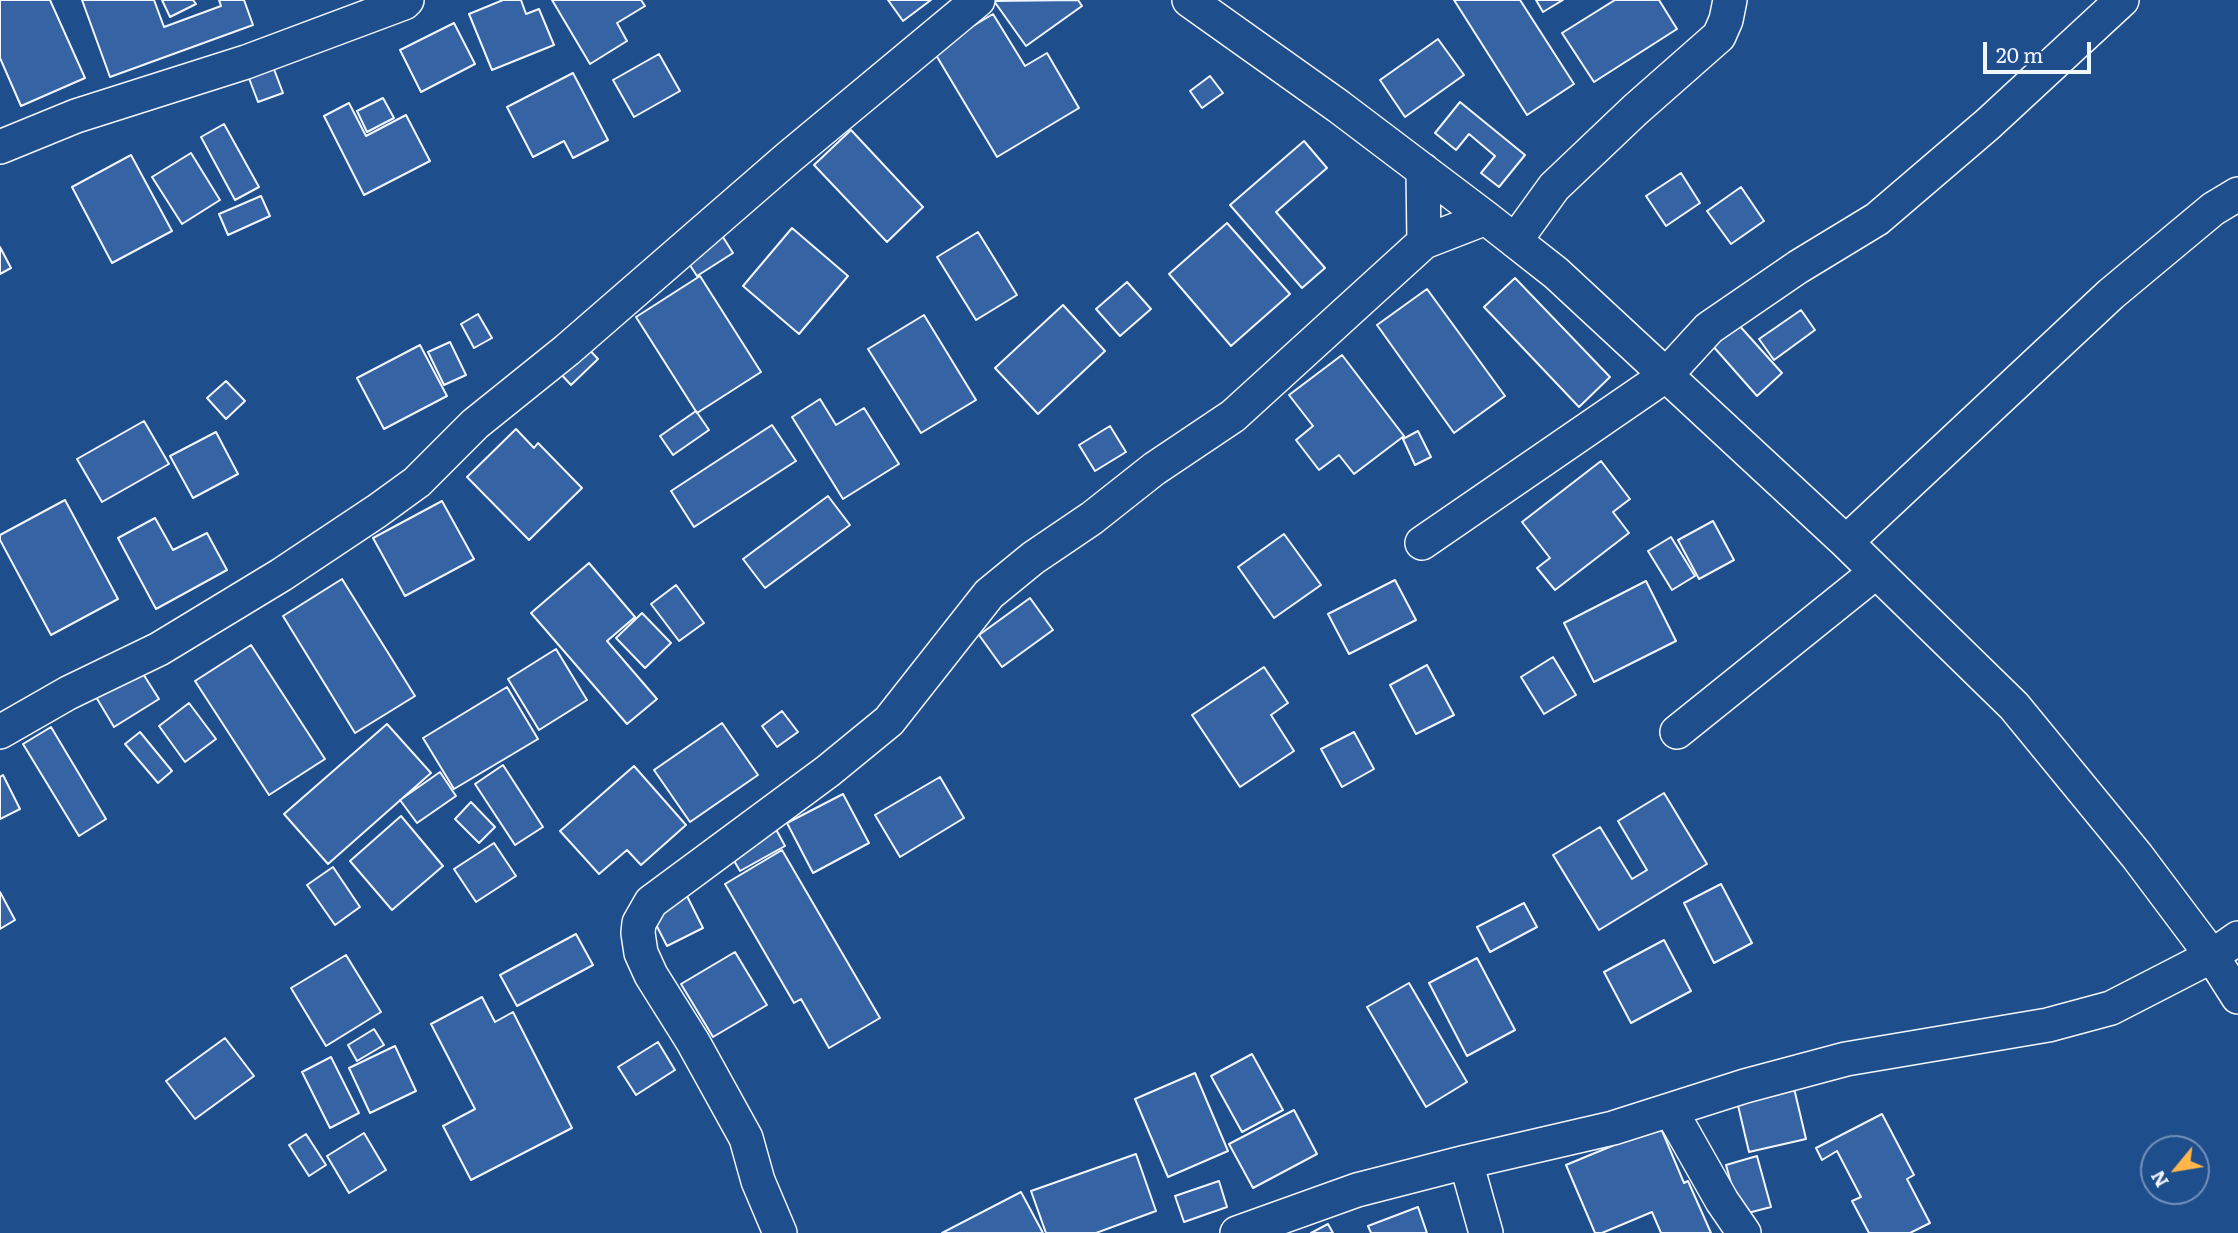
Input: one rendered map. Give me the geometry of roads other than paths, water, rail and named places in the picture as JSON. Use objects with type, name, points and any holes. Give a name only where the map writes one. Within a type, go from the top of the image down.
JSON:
[{"type":"street","points":[[0,146],[76,116],[246,62],[407,0]]},
{"type":"street","points":[[0,732],[68,693],[159,649],[281,575],[416,482],[475,424],[567,350],[788,158],[978,0]]},
{"type":"street","points":[[1189,0],[1338,106],[1556,273],[1846,542],[2014,706],[2137,856],[2225,947],[2238,997]]},
{"type":"street","points":[[1516,241],[1555,187],[1635,110],[1719,36],[1730,0]]},
{"type":"street","points":[[1422,543],[1665,376],[1709,328],[1877,219],[1988,124],[2122,0]]},
{"type":"street","points":[[1423,170],[1424,242]]},
{"type":"street","points":[[1846,542],[2111,294],[2213,209],[2238,194]]},
{"type":"street","points":[[780,1233],[758,1181],[746,1138],[651,975],[641,953],[639,923],[651,902],[828,771],[889,721],[989,594],[1033,558],[1154,469],[1233,416],[1424,242],[1486,218]]},
{"type":"street","points":[[1677,732],[1877,572]]},
{"type":"street","points":[[1237,1233],[1357,1191],[1466,1162],[1613,1128],[1745,1086],[1846,1059],[2048,1025],[2111,1008],[2225,947]]},
{"type":"street","points":[[1671,1111],[1722,1201],[1744,1233]]},
{"type":"street","points":[[1466,1162],[1486,1233]]}]
